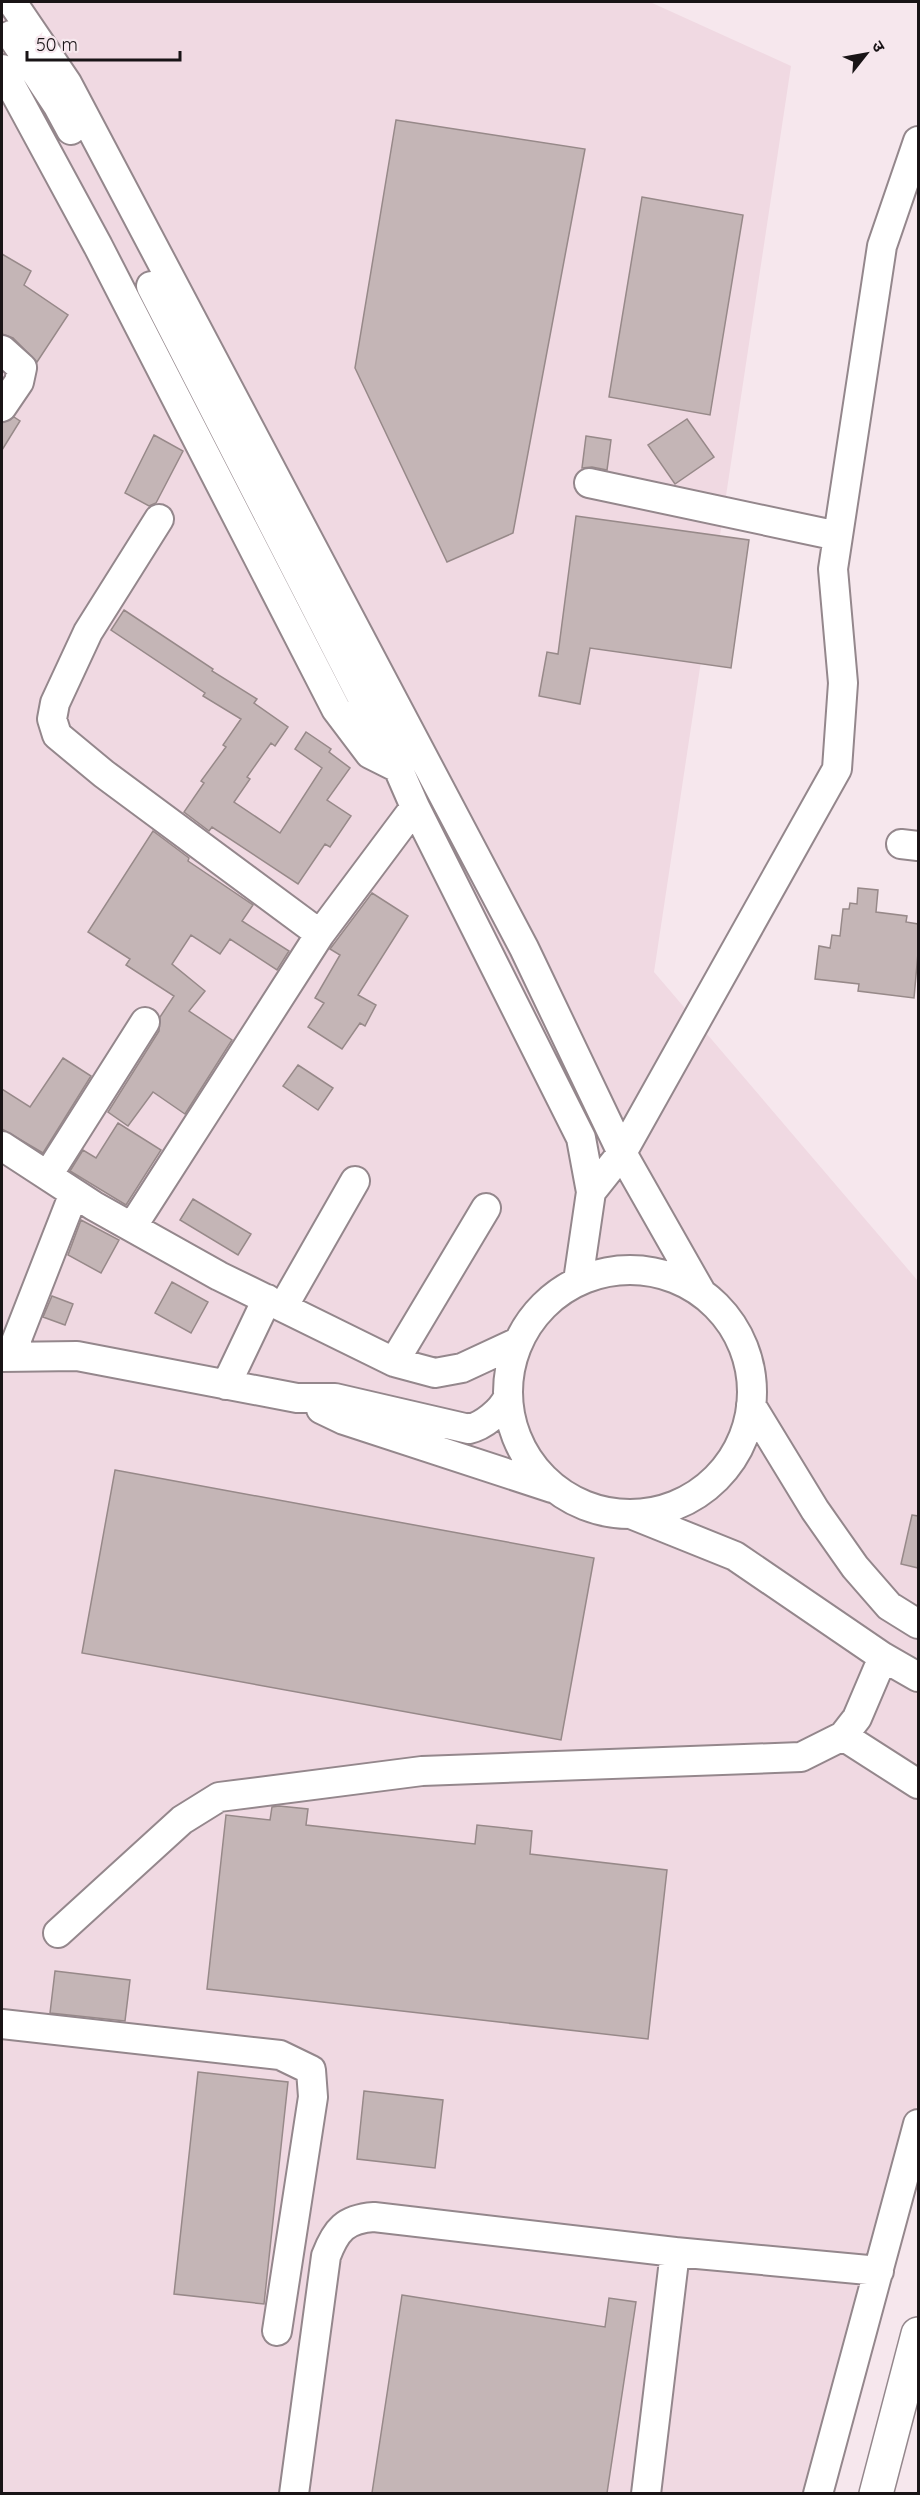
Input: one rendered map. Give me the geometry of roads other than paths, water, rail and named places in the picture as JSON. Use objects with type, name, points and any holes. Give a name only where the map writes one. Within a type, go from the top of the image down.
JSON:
[{"type":"main road","points":[[876,2493],[918,2334]]},
{"type":"street","points":[[12,2],[67,83],[524,948],[622,1153],[700,1292]]},
{"type":"street","points":[[2,20],[58,106],[398,768],[415,807],[581,1138],[591,1192],[578,1281]]},
{"type":"street","points":[[2,69],[98,246],[336,709],[369,754],[398,768]]},
{"type":"street","points":[[591,1192],[622,1153],[837,769],[843,683],[833,569],[882,246],[918,141]]},
{"type":"street","points":[[2,350],[22,368],[19,382],[2,407]]},
{"type":"street","points":[[590,483],[838,536]]},
{"type":"street","points":[[159,519],[88,632],[55,703],[52,719],[57,735],[104,774],[320,934]]},
{"type":"street","points":[[132,1227],[320,934],[415,807]]},
{"type":"street","points":[[48,1175],[145,1022]]},
{"type":"street","points":[[2,1146],[74,1193],[219,1276],[394,1362],[435,1373],[462,1368],[518,1342]]},
{"type":"street","points":[[226,1385],[275,1303],[355,1181]]},
{"type":"street","points":[[74,1193],[6,1357],[77,1356],[297,1398],[335,1398],[469,1429],[484,1422],[505,1404],[508,1397]]},
{"type":"street","points":[[394,1362],[486,1208]]},
{"type":"street","points":[[556,1490],[531,1464],[514,1433],[508,1397],[510,1369],[518,1342],[533,1317],[553,1296],[578,1281],[609,1271],[641,1270],[672,1277],[700,1292],[724,1314],[741,1342],[751,1373],[752,1405],[743,1439],[725,1470],[699,1494],[667,1509],[633,1515]]},
{"type":"street","points":[[297,1398],[344,1420],[556,1490],[593,1509],[633,1515],[735,1556],[884,1657],[918,1677]]},
{"type":"street","points":[[752,1405],[815,1510],[855,1567],[889,1606],[918,1624]]},
{"type":"street","points":[[58,1933],[182,1820],[219,1797],[422,1771],[801,1757],[843,1737],[857,1718],[884,1657]]},
{"type":"street","points":[[843,1737],[918,1784]]},
{"type":"street","points":[[2,2024],[280,2055],[311,2070],[313,2097],[277,2331]]},
{"type":"street","points":[[818,2493],[918,2125]]},
{"type":"street","points":[[294,2493],[326,2256],[334,2234],[357,2218],[374,2217],[675,2252],[879,2271]]},
{"type":"street","points":[[646,2493],[675,2252]]}]
